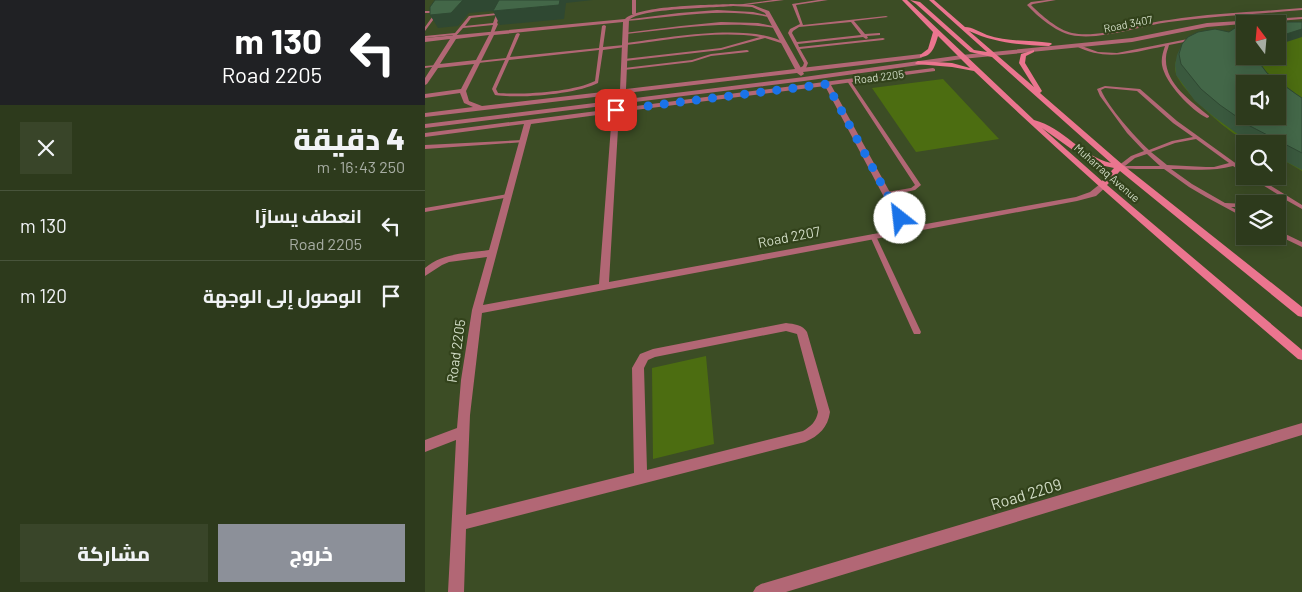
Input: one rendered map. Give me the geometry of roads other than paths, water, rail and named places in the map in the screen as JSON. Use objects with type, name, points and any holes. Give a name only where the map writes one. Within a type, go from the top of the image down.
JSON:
[{"type":"main road","name":"Muharraq Avenue","points":[[903,0],[1028,120],[1302,356]]},
{"type":"main road","points":[[912,0],[923,7],[972,51],[991,55]]},
{"type":"main road","name":"Muharraq Avenue","points":[[931,0],[985,50],[1043,98],[1120,167],[1302,313]]},
{"type":"main road","points":[[958,24],[994,40],[1011,43],[1049,44]]},
{"type":"main road","points":[[922,56],[931,50],[936,32]]},
{"type":"main road","points":[[1032,51],[1023,55],[1022,63],[1043,98]]},
{"type":"main road","points":[[918,63],[952,65],[976,71]]},
{"type":"main road","points":[[1028,120],[1047,127],[1094,161],[1120,167]]},
{"type":"main road","points":[[1103,186],[1113,172],[1120,167]]},
{"type":"street","points":[[425,38],[518,34],[563,28],[604,26],[626,22],[634,14],[735,3],[759,8],[769,16],[804,79]]},
{"type":"street","name":"Road 3407","points":[[959,55],[972,51],[1114,37],[1168,26],[1230,18],[1302,13]]},
{"type":"street","name":"Road 3407","points":[[959,55],[991,55],[1079,46],[1131,40],[1176,30],[1247,21],[1302,18]]},
{"type":"street","points":[[491,35],[626,22]]},
{"type":"street","points":[[623,102],[626,22]]},
{"type":"street","points":[[1168,26],[1176,30]]},
{"type":"street","points":[[484,108],[467,102],[463,91],[491,35]]},
{"type":"street","points":[[425,44],[454,37]]},
{"type":"street","points":[[425,84],[454,37]]},
{"type":"street","points":[[425,115],[862,62],[922,56],[959,55]]},
{"type":"street","points":[[425,126],[869,71],[959,55]]},
{"type":"street","points":[[436,66],[478,62]]},
{"type":"street","points":[[862,62],[862,67],[869,71]]},
{"type":"street","name":"Road 2205","points":[[425,135],[933,70]]},
{"type":"street","points":[[827,84],[906,230]]},
{"type":"street","points":[[425,96],[463,91]]},
{"type":"street","points":[[604,286],[616,110]]},
{"type":"street","name":"Road 2205","points":[[455,592],[468,368],[477,310],[528,121]]},
{"type":"street","name":"Road 2207","points":[[477,310],[1077,199],[1093,194],[1103,186]]},
{"type":"street","points":[[425,274],[430,268],[440,263],[492,253]]},
{"type":"street","points":[[459,524],[641,478],[805,436],[813,432],[823,419],[824,412],[802,332],[795,328],[786,327],[653,353],[644,357],[639,368],[641,478]]},
{"type":"street","points":[[425,446],[464,431]]},
{"type":"street","name":"Road 2209","points":[[761,592],[1301,431]]},
{"type":"lane","points":[[634,0],[634,14]]},
{"type":"lane","points":[[735,3],[782,0]]},
{"type":"lane","points":[[799,26],[802,22],[793,4],[826,0]]},
{"type":"lane","points":[[1054,0],[1029,5],[1065,32],[1072,34],[1116,31],[1159,22],[1225,14],[1302,9]]},
{"type":"lane","points":[[626,22],[734,11],[769,16]]},
{"type":"lane","points":[[425,12],[437,12],[425,30]]},
{"type":"lane","points":[[454,37],[472,17],[498,14],[491,35]]},
{"type":"lane","points":[[799,70],[805,67],[806,63],[790,32],[799,26],[886,17]]},
{"type":"lane","points":[[853,21],[867,40]]},
{"type":"lane","points":[[1159,22],[1168,26]]},
{"type":"lane","points":[[462,27],[495,24]]},
{"type":"lane","points":[[625,33],[735,24],[756,24],[775,28]]},
{"type":"lane","points":[[518,34],[494,91],[501,94],[527,94],[583,88],[594,85],[597,82],[604,26]]},
{"type":"lane","points":[[478,62],[728,34],[767,36],[784,43]]},
{"type":"lane","points":[[795,43],[879,34]]},
{"type":"lane","points":[[625,60],[721,49],[767,36]]},
{"type":"lane","points":[[845,37],[848,42]]},
{"type":"lane","points":[[1079,46],[1098,52],[1117,54],[1201,38]]},
{"type":"lane","points":[[798,48],[883,39]]},
{"type":"lane","points":[[815,40],[818,46]]},
{"type":"lane","points":[[1167,44],[1162,55],[1162,65],[1177,91],[1207,117]]},
{"type":"lane","points":[[624,69],[692,61],[711,55],[747,50]]},
{"type":"lane","points":[[425,67],[436,66]]},
{"type":"lane","points":[[849,81],[918,185],[913,189],[887,194]]},
{"type":"lane","points":[[1236,166],[1195,138],[1138,90],[1129,88],[1100,88],[1098,90],[1113,112],[1147,153],[1189,186],[1236,212]]},
{"type":"lane","points":[[1120,167],[1133,156],[1147,153],[1174,142],[1195,138]]},
{"type":"lane","points":[[425,147],[523,141]]},
{"type":"lane","points":[[1120,167],[1146,169],[1164,167],[1207,170],[1232,164]]},
{"type":"lane","points":[[1266,185],[1302,207]]},
{"type":"lane","points":[[425,210],[508,196]]},
{"type":"lane","points":[[1222,205],[1236,205]]},
{"type":"lane","points":[[873,236],[917,332]]},
{"type":"lane","points":[[1286,237],[1302,245]]}]
